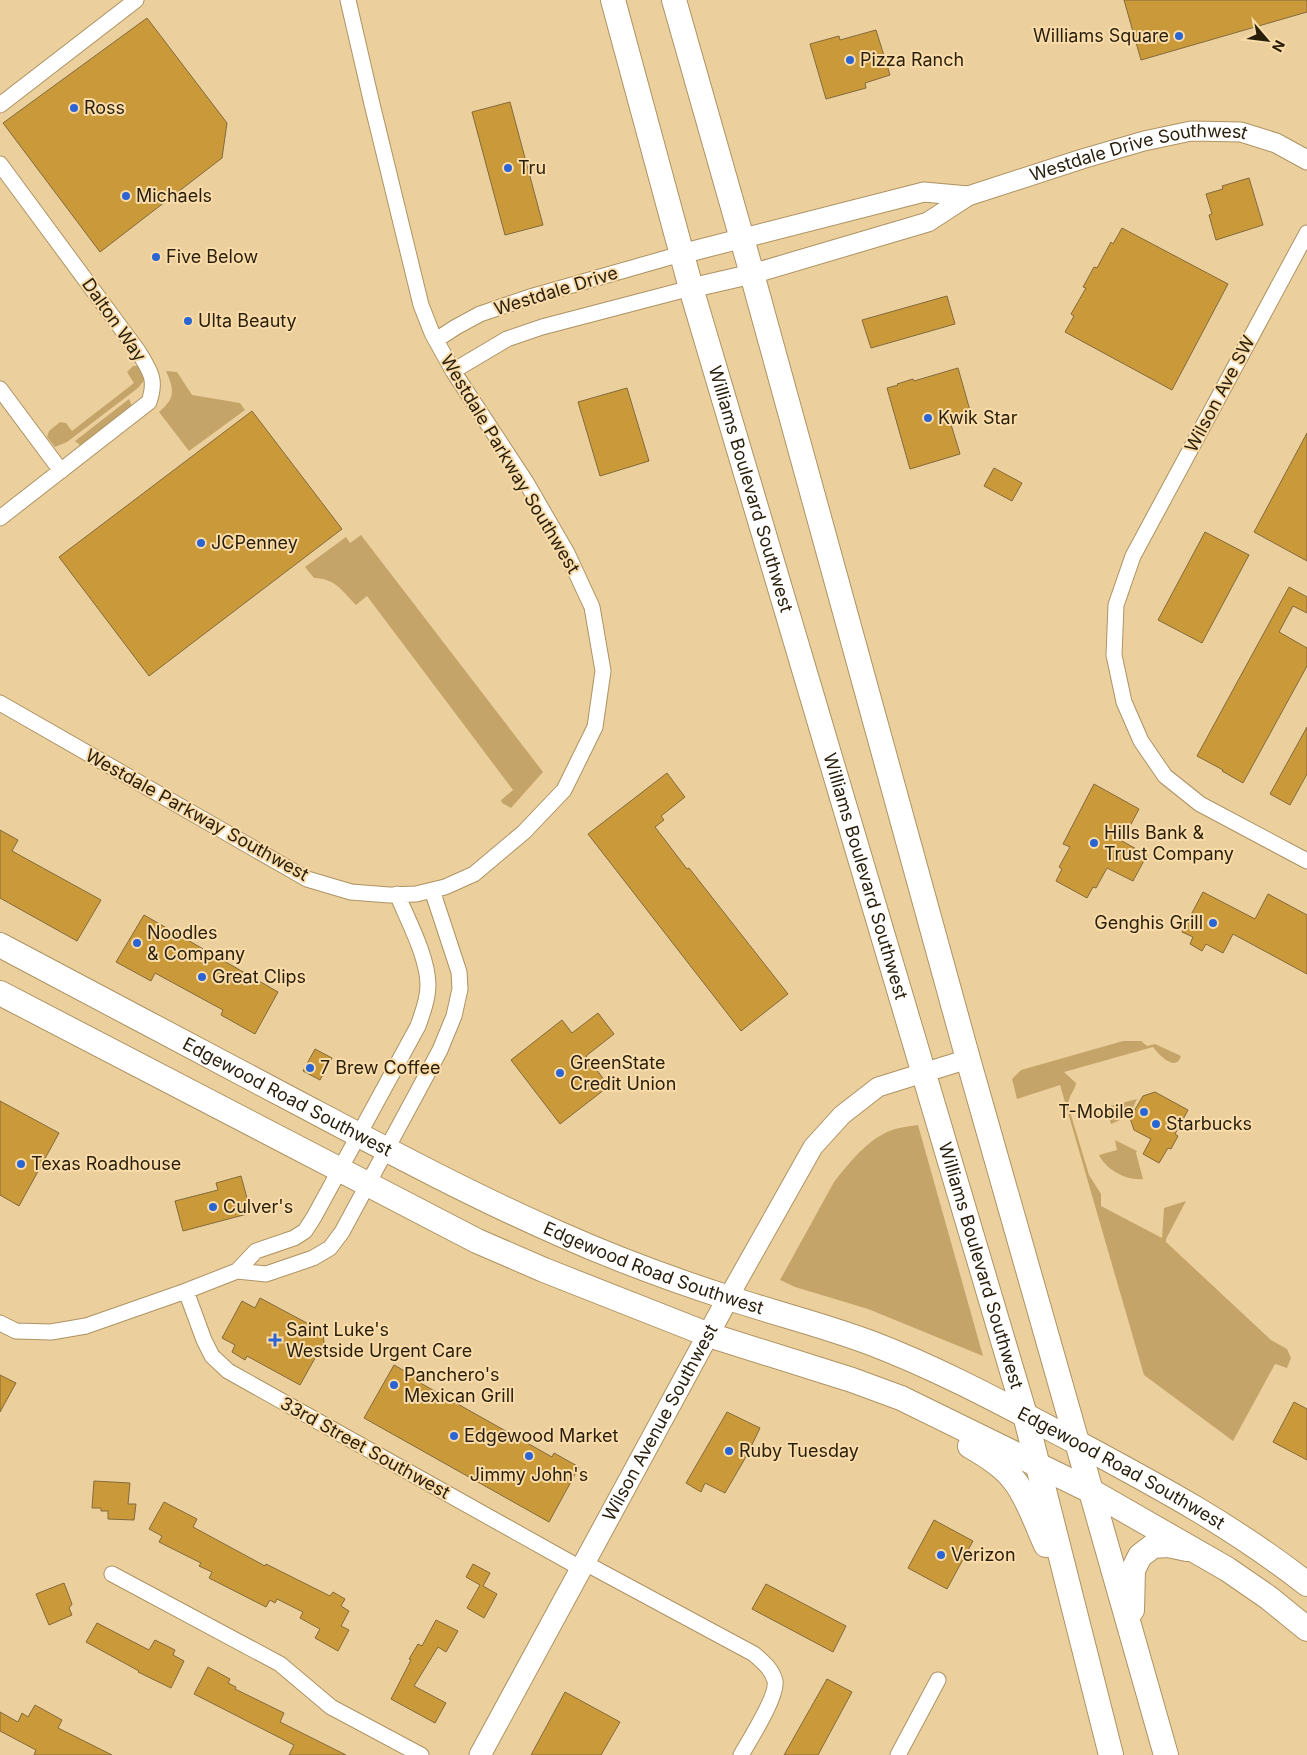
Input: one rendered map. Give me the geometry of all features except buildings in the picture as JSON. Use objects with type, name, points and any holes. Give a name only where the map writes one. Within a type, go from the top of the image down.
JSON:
[{"type":"main road","name":"Williams Boulevard Southwest","points":[[613,0],[681,254],[1025,1415],[1111,1755]]},
{"type":"main road","points":[[674,0],[740,238],[752,274],[968,1059],[1166,1755]]},
{"type":"main road","name":"Edgewood Road Southwest","points":[[0,945],[386,1150],[561,1235],[635,1265],[728,1298],[868,1342],[919,1362],[1025,1415],[1172,1494],[1233,1530],[1307,1584]]},
{"type":"main road","name":"Edgewood Road Southwest","points":[[0,993],[486,1245],[709,1335],[852,1380],[901,1398],[1091,1492],[1196,1551],[1262,1593],[1307,1630]]},
{"type":"main road","name":"Wilson Avenue Southwest","points":[[480,1755],[728,1298]]},
{"type":"main road","points":[[901,1398],[956,1437],[991,1458],[1014,1479],[1071,1600]]},
{"type":"main road","points":[[1132,1637],[1133,1570],[1140,1556],[1153,1546],[1168,1545],[1196,1551]]},
{"type":"street","points":[[0,105],[136,0]]},
{"type":"street","name":"Westdale Parkway Southwest","points":[[0,703],[307,879],[351,892],[416,894],[445,887],[474,874],[524,832],[564,790],[595,727],[603,671],[592,607],[573,562],[526,482],[453,371],[436,340],[421,305],[369,95],[348,0]]},
{"type":"street","name":"Westdale Drive Southwest","points":[[691,288],[752,274],[928,222],[968,196],[1091,156],[1144,141],[1191,131],[1240,132],[1276,143],[1307,160]]},
{"type":"street","name":"Dalton Way","points":[[0,164],[138,351],[152,378],[154,388],[149,402],[0,518]]},
{"type":"street","name":"Westdale Drive Southwest","points":[[681,254],[924,192],[968,196]]},
{"type":"street","name":"Wilson Ave SW","points":[[1307,233],[1133,556],[1116,605],[1114,655],[1124,702],[1141,741],[1165,776],[1200,804],[1307,861]]},
{"type":"street","name":"Westdale Drive","points":[[436,340],[480,314],[530,297],[681,254]]},
{"type":"street","name":"Westdale Drive","points":[[453,371],[506,339],[542,326],[691,288]]},
{"type":"street","points":[[0,389],[61,472]]},
{"type":"street","points":[[237,1271],[266,1274],[312,1258],[330,1248],[342,1232],[440,1050],[454,1016],[460,989],[459,972],[455,957],[432,890]]},
{"type":"street","points":[[0,1323],[16,1331],[51,1332],[86,1326],[237,1271],[256,1251],[294,1238],[305,1231],[418,1026],[426,1002],[428,984],[425,964],[397,894]]},
{"type":"street","name":"Wilson Avenue Southwest","points":[[728,1298],[813,1147],[842,1115],[878,1087],[968,1059]]},
{"type":"street","name":"33rd Street Southwest","points":[[186,1291],[212,1356],[228,1371],[584,1566],[754,1654],[767,1665],[775,1683],[771,1700],[740,1755]]},
{"type":"street","points":[[112,1574],[280,1664],[331,1707],[421,1755]]},
{"type":"street","points":[[898,1755],[938,1680]]},
{"type":"shaded area","points":[[133,366],[138,366],[146,378],[138,388],[67,442],[55,447],[47,437],[49,431],[60,422],[66,423],[72,431],[134,383],[127,372]]},
{"type":"shaded area","points":[[166,371],[177,372],[192,395],[240,403],[245,410],[189,451],[159,412],[165,407],[172,393],[171,383]]},
{"type":"shaded area","points":[[129,399],[132,406],[81,446],[75,441]]},
{"type":"shaded area","points":[[361,535],[543,772],[511,808],[502,803],[501,800],[513,790],[367,596],[356,605],[338,586],[322,579],[314,578],[305,567],[346,537],[350,543]]},
{"type":"shaded area","points":[[1123,1041],[1141,1041],[1147,1046],[1155,1044],[1181,1056],[1179,1061],[1171,1062],[1159,1054],[1153,1047],[1064,1072],[1076,1083],[1068,1105],[1089,1175],[1101,1194],[1101,1206],[1162,1238],[1164,1208],[1186,1201],[1166,1242],[1271,1340],[1287,1349],[1291,1358],[1287,1368],[1275,1364],[1233,1441],[1144,1375],[1060,1085],[1017,1099],[1012,1079],[1021,1070]]},
{"type":"shaded area","points":[[1137,1099],[1129,1116],[1111,1124],[1106,1107]]},
{"type":"shaded area","points":[[918,1125],[983,1356],[868,1309],[795,1287],[780,1280],[834,1182],[853,1159],[868,1144],[886,1133],[898,1128]]},
{"type":"shaded area","points":[[1115,1140],[1137,1151],[1143,1179],[1124,1176],[1112,1170],[1102,1160],[1099,1155],[1117,1150]]},
{"type":"place","name":"Williams Square","points":[[1179,36]]},
{"type":"place","name":"Pizza Ranch","points":[[850,60]]},
{"type":"place","name":"Ross","points":[[74,108]]},
{"type":"place","name":"Tru","points":[[508,168]]},
{"type":"place","name":"Michaels","points":[[126,196]]},
{"type":"place","name":"Five Below","points":[[156,257]]},
{"type":"place","name":"Ulta Beauty","points":[[188,321]]},
{"type":"place","name":"Kwik Star","points":[[928,418]]},
{"type":"place","name":"JCPenney","points":[[201,543]]},
{"type":"place","name":"Hills Bank & Trust Company","points":[[1094,843]]},
{"type":"place","name":"Genghis Grill","points":[[1213,923]]},
{"type":"place","name":"Noodles & Company","points":[[137,943]]},
{"type":"place","name":"Great Clips","points":[[202,977]]},
{"type":"place","name":"7 Brew Coffee","points":[[310,1068]]},
{"type":"place","name":"GreenState Credit Union","points":[[560,1073]]},
{"type":"place","name":"T-Mobile","points":[[1144,1112]]},
{"type":"place","name":"Starbucks","points":[[1156,1124]]},
{"type":"place","name":"Texas Roadhouse","points":[[21,1164]]},
{"type":"place","name":"Culver's","points":[[213,1207]]},
{"type":"place","name":"Saint Luke's Westside Urgent Care","points":[[275,1340]]},
{"type":"place","name":"Panchero's Mexican Grill","points":[[394,1385]]},
{"type":"place","name":"Edgewood Market","points":[[454,1436]]},
{"type":"place","name":"Ruby Tuesday","points":[[729,1451]]},
{"type":"place","name":"Jimmy John's","points":[[529,1456]]},
{"type":"place","name":"Verizon","points":[[941,1555]]}]
